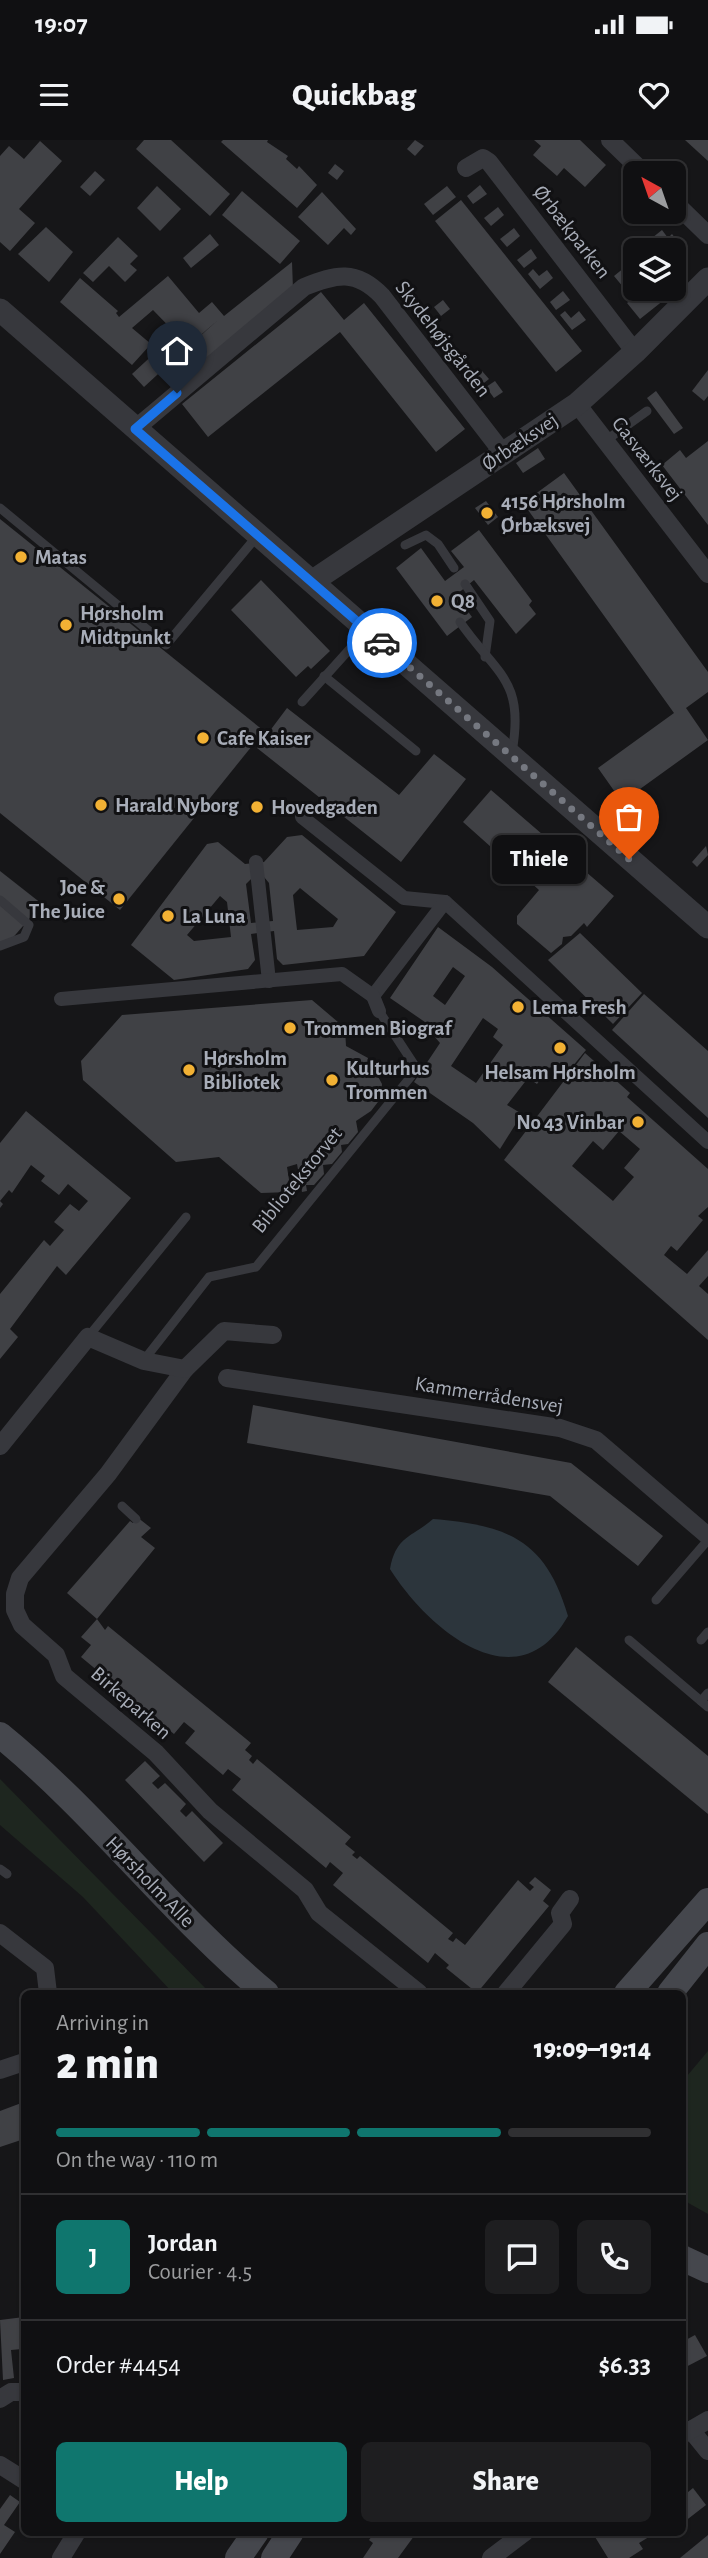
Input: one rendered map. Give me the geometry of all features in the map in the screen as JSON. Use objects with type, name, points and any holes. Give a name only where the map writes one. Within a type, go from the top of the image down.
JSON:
[{"type":"main road","name":"Hørsholm Alle","points":[[0,1712],[38,1766]]},
{"type":"main road","name":"Hørsholm Alle","points":[[0,1735],[38,1766],[226,1959],[262,1990]]},
{"type":"main road","points":[[630,1990],[708,1901]]},
{"type":"main road","points":[[645,1990],[708,1914]]},
{"type":"main road","points":[[672,1990],[708,1945]]},
{"type":"main road","points":[[686,2260],[708,2270]]},
{"type":"main road","points":[[238,2558],[253,2536]]},
{"type":"main road","points":[[274,2558],[288,2536]]},
{"type":"street","points":[[610,140],[632,161]]},
{"type":"street","name":"Ørbækparken","points":[[466,168],[483,158],[489,162],[635,352]]},
{"type":"street","points":[[686,214],[708,235]]},
{"type":"street","name":"Skydehøjsgården","points":[[135,429],[304,288],[328,278],[348,277],[367,280],[382,296],[503,453]]},
{"type":"street","name":"Ørbæksvej","points":[[313,581],[577,404],[635,352],[708,279]]},
{"type":"street","points":[[0,310],[708,927]]},
{"type":"street","name":"Gasværksvej","points":[[577,404],[708,575]]},
{"type":"street","points":[[302,817],[404,898],[445,902],[708,1142]]},
{"type":"street","points":[[256,862],[269,981]]},
{"type":"street","points":[[61,999],[342,974],[373,996],[445,902]]},
{"type":"street","name":"Bibliotekstorvet","points":[[373,996],[379,1011]]},
{"type":"street","points":[[0,1446],[88,1337],[144,1361],[185,1369],[224,1331],[273,1335]]},
{"type":"street","name":"Birkeparken","points":[[185,1369],[108,1474],[20,1578],[15,1594],[15,1610],[22,1625],[56,1656],[64,1676],[156,1753],[210,1811],[305,1889],[318,1913],[415,1990]]},
{"type":"street","name":"Kammerrådensvej","points":[[227,1378],[560,1428],[596,1440],[708,1538]]},
{"type":"street","points":[[508,1990],[563,1924],[560,1913],[570,1899]]},
{"type":"street","points":[[0,1933],[45,1968],[48,1990]]},
{"type":"street","points":[[0,2070],[21,2063]]},
{"type":"street","points":[[0,2399],[11,2392],[21,2392]]},
{"type":"street","points":[[708,2420],[687,2433],[708,2451]]},
{"type":"street","points":[[0,2465],[21,2478]]},
{"type":"street","points":[[61,2558],[75,2536]]},
{"type":"street","points":[[491,2558],[520,2536]]},
{"type":"lane","points":[[605,440],[647,411]]},
{"type":"lane","points":[[0,508],[166,645],[259,534]]},
{"type":"lane","points":[[392,526],[407,548],[426,535],[438,544],[454,568]]},
{"type":"lane","points":[[465,584],[490,621],[485,657]]},
{"type":"lane","points":[[460,622],[485,657],[505,678],[516,700],[517,724],[511,757]]},
{"type":"lane","points":[[302,702],[367,630]]},
{"type":"lane","points":[[324,676],[416,751]]},
{"type":"lane","points":[[0,900],[29,925],[24,937],[0,946]]},
{"type":"lane","name":"Bibliotekstorvet","points":[[144,1361],[209,1277],[256,1267],[417,1069],[379,1011]]},
{"type":"lane","points":[[88,1337],[186,1217]]},
{"type":"lane","points":[[122,1506],[136,1520]]},
{"type":"lane","points":[[656,1600],[708,1538]]},
{"type":"lane","points":[[701,1640],[708,1632]]},
{"type":"lane","points":[[629,1640],[705,1704],[708,1693]]},
{"type":"shaded area","points":[[433,1519],[483,1526],[503,1532],[535,1553],[559,1590],[568,1616],[547,1642],[524,1655],[499,1656],[474,1648],[449,1634],[426,1614],[390,1569],[400,1544]]},
{"type":"shaded area","points":[[0,1779],[207,1990],[170,1990],[83,1897],[0,1825]]},
{"type":"shaded area","points":[[708,2051],[708,2214],[686,2202],[686,2077]]},
{"type":"building","points":[[144,140],[171,140],[230,194],[210,216],[136,149]]},
{"type":"building","points":[[268,140],[267,142],[288,156],[286,159],[297,169],[299,166],[317,185],[297,208],[221,142]]},
{"type":"building","points":[[415,140],[424,146],[415,156],[407,149]]},
{"type":"building","points":[[534,140],[580,140],[606,165],[585,187],[564,168],[557,176],[533,155],[541,146]]},
{"type":"building","points":[[685,140],[708,140],[708,161]]},
{"type":"building","points":[[40,141],[62,161],[19,209],[35,223],[10,251],[0,242],[0,156],[9,146],[24,159]]},
{"type":"building","points":[[335,164],[344,171],[337,180],[328,173]]},
{"type":"building","points":[[95,171],[105,180],[90,196],[80,187]]},
{"type":"building","points":[[480,185],[487,194],[473,204],[467,196]]},
{"type":"building","points":[[157,186],[181,209],[160,231],[137,208]]},
{"type":"building","points":[[447,186],[456,197],[433,215],[424,204]]},
{"type":"building","points":[[242,191],[300,241],[280,264],[222,215]]},
{"type":"building","points":[[322,192],[356,229],[351,235],[344,228],[328,245],[298,217]]},
{"type":"building","points":[[461,200],[582,351],[556,372],[435,221]]},
{"type":"building","points":[[498,207],[504,215],[491,226],[484,218]]},
{"type":"building","points":[[46,227],[73,252],[49,282],[18,254]]},
{"type":"building","points":[[514,228],[520,236],[507,247],[500,239]]},
{"type":"building","points":[[662,230],[668,238],[652,238]]},
{"type":"building","points":[[210,234],[219,245],[191,268],[183,258]]},
{"type":"building","points":[[118,237],[138,256],[130,264],[137,270],[125,282],[109,266],[93,282],[83,273]]},
{"type":"building","points":[[531,249],[537,258],[524,268],[517,260]]},
{"type":"building","points":[[292,262],[293,289],[187,375],[189,346],[218,320],[188,346],[153,310],[132,328],[151,344],[132,365],[60,302],[80,278],[118,311],[116,313],[119,317],[168,276],[199,313],[212,302],[224,316]]},
{"type":"building","points":[[533,269],[539,276],[547,270],[553,278],[540,289],[528,274]]},
{"type":"building","points":[[623,269],[623,287],[614,276]]},
{"type":"building","points":[[563,291],[570,300],[556,310],[550,302]]},
{"type":"building","points":[[321,292],[344,320],[364,303],[465,429],[436,452],[340,332],[208,437],[182,404]]},
{"type":"building","points":[[443,300],[450,309],[441,316],[434,307]]},
{"type":"building","points":[[630,301],[663,301],[640,319],[627,303]]},
{"type":"building","points":[[565,311],[571,318],[579,311],[586,320],[572,330],[560,315]]},
{"type":"building","points":[[158,350],[170,363],[144,387],[132,374]]},
{"type":"building","points":[[708,370],[708,396],[704,401],[692,391]]},
{"type":"building","points":[[482,371],[489,379],[479,387],[473,378]]},
{"type":"building","points":[[495,381],[503,392],[494,398],[486,387]]},
{"type":"building","points":[[656,391],[683,428],[674,434],[647,398]]},
{"type":"building","points":[[708,441],[708,525],[662,465],[680,450],[686,458]]},
{"type":"building","points":[[538,448],[545,459],[523,473],[516,463]]},
{"type":"building","points":[[564,473],[708,672],[708,692],[686,708],[708,740],[622,802],[598,768],[674,713],[523,503]]},
{"type":"building","name":"4156 Hørsholm Ørbæksvej","points":[[486,501],[498,517],[488,525],[475,508]]},
{"type":"building","name":"Hørsholm Midtpunkt","points":[[0,519],[264,731],[120,910],[0,813]]},
{"type":"building","points":[[479,530],[532,601],[529,605],[536,614],[516,634],[474,580],[456,595],[472,617],[447,636],[396,568],[421,548],[445,581],[464,567],[451,551]]},
{"type":"building","points":[[261,580],[330,651],[311,669],[308,666],[296,677],[231,610]]},
{"type":"building","points":[[287,708],[399,795],[434,754],[466,779],[401,862],[257,748]]},
{"type":"building","points":[[491,790],[614,896],[587,927],[584,923],[571,936],[563,937],[562,944],[551,953],[517,924],[517,916],[539,890],[463,822]]},
{"type":"building","points":[[302,835],[396,912],[364,956],[283,965],[277,959],[274,931],[251,934],[255,960],[248,969],[174,980],[131,945],[207,844],[218,842],[245,864],[264,862],[287,837]],"holes":[[[264,877],[269,883],[273,921],[251,923],[246,884],[252,878]],[[300,888],[338,919],[333,927],[297,930],[293,895]],[[220,896],[227,902],[231,937],[194,941],[187,935]]]},
{"type":"building","points":[[706,846],[708,855],[697,867],[692,862]]},
{"type":"building","points":[[0,871],[42,904],[10,941],[0,942]]},
{"type":"building","points":[[438,927],[492,967],[586,1050],[563,1078],[550,1067],[537,1084],[528,1078],[507,1105],[522,1114],[500,1149],[473,1123],[414,1082],[440,1043],[434,1036],[438,1031],[390,998]],"holes":[[[453,967],[465,976],[445,1005],[433,996]],[[483,1018],[498,1029],[493,1037],[503,1045],[476,1083],[451,1066]]]},
{"type":"building","points":[[580,933],[642,993],[613,1024],[548,960]]},
{"type":"building","points":[[644,994],[708,1051],[708,1118],[612,1030]]},
{"type":"building","points":[[312,1000],[345,1028],[346,1046],[368,1058],[382,1084],[381,1098],[371,1111],[356,1121],[358,1132],[348,1144],[341,1145],[342,1152],[332,1164],[323,1165],[324,1174],[314,1185],[306,1185],[307,1191],[302,1192],[297,1164],[287,1167],[291,1192],[261,1193],[219,1157],[176,1162],[83,1080],[81,1061],[122,1015]]},
{"type":"building","points":[[585,1053],[630,1093],[627,1097],[708,1169],[708,1207],[698,1216],[703,1220],[677,1251],[671,1246],[664,1255],[687,1274],[708,1250],[708,1276],[699,1286],[708,1294],[708,1340],[504,1160]],"holes":[[[619,1131],[640,1149],[624,1168],[634,1177],[613,1201],[572,1166],[593,1141],[603,1150]]]},
{"type":"building","points":[[26,1111],[131,1198],[66,1275],[57,1266],[10,1329],[18,1337],[0,1359],[0,1294],[44,1240],[50,1246],[64,1230],[54,1222],[70,1204],[79,1211],[88,1201],[68,1184],[59,1195],[41,1181],[45,1176],[31,1165],[12,1193],[9,1190],[0,1201],[0,1143]]},
{"type":"building","points":[[253,1405],[571,1463],[663,1536],[638,1566],[550,1496],[247,1443]]},
{"type":"building","points":[[137,1517],[151,1528],[141,1537],[155,1548],[97,1619],[67,1593],[130,1521],[133,1523]]},
{"type":"building","points":[[97,1619],[105,1630],[108,1626],[251,1743],[245,1750],[252,1756],[249,1760],[253,1764],[257,1759],[351,1837],[345,1844],[355,1852],[352,1855],[357,1859],[360,1856],[453,1933],[448,1939],[453,1942],[456,1938],[465,1945],[518,1880],[530,1891],[534,1887],[529,1883],[535,1877],[551,1890],[543,1901],[549,1906],[479,1990],[473,1990],[446,1968],[449,1965],[435,1953],[428,1963],[333,1885],[343,1873],[330,1862],[326,1868],[232,1790],[241,1779],[228,1769],[223,1775],[185,1743],[195,1731],[184,1722],[174,1734],[81,1657],[91,1645],[81,1637]]},
{"type":"building","points":[[576,1647],[708,1756],[708,1814],[548,1682]]},
{"type":"building","points":[[145,1761],[160,1776],[152,1783],[158,1789],[165,1783],[186,1804],[180,1811],[186,1817],[192,1811],[223,1843],[204,1862],[125,1780]]},
{"type":"building","points":[[21,2103],[21,2140],[0,2147],[0,2111]]},
{"type":"building","points":[[21,2317],[21,2349],[11,2350],[14,2378],[3,2380],[0,2320]]},
{"type":"building","points":[[695,2335],[707,2356],[686,2367],[686,2340]]},
{"type":"building","points":[[693,2488],[706,2505],[686,2520],[686,2494]]},
{"type":"building","points":[[10,2495],[20,2502],[4,2525],[15,2532],[0,2554],[0,2509]]},
{"type":"building","points":[[708,2535],[708,2558],[680,2558]]},
{"type":"building","points":[[372,2536],[414,2536],[398,2558],[363,2558],[373,2543],[369,2540]]},
{"type":"building","points":[[594,2536],[650,2536],[639,2543],[643,2549],[629,2558],[608,2558]]},
{"type":"way so far","points":[[382,643],[629,859]]},
{"type":"place","name":"4156 Hørsholm Ørbæksvej","points":[[487,513]]},
{"type":"place","name":"Matas","points":[[21,557]]},
{"type":"place","name":"Q8","points":[[437,601]]},
{"type":"place","name":"Hørsholm Midtpunkt","points":[[66,625]]},
{"type":"place","name":"Cafe Kaiser","points":[[203,738]]},
{"type":"place","name":"Harald Nyborg","points":[[101,805]]},
{"type":"place","name":"Hovedgaden","points":[[257,807]]},
{"type":"place","name":"Thiele","points":[[629,859]]},
{"type":"place","name":"Joe & The Juice","points":[[119,899]]},
{"type":"place","name":"La Luna","points":[[168,916]]},
{"type":"place","name":"Lema Fresh","points":[[518,1007]]},
{"type":"place","name":"Trommen Biograf","points":[[290,1028]]},
{"type":"place","name":"Helsam Hørsholm","points":[[560,1048]]},
{"type":"place","name":"Hørsholm Bibliotek","points":[[189,1070]]},
{"type":"place","name":"Kulturhus Trommen","points":[[332,1080]]},
{"type":"place","name":"No 43 Vinbar","points":[[638,1122]]},
{"type":"route","points":[[177,393],[135,429],[382,643]]}]
